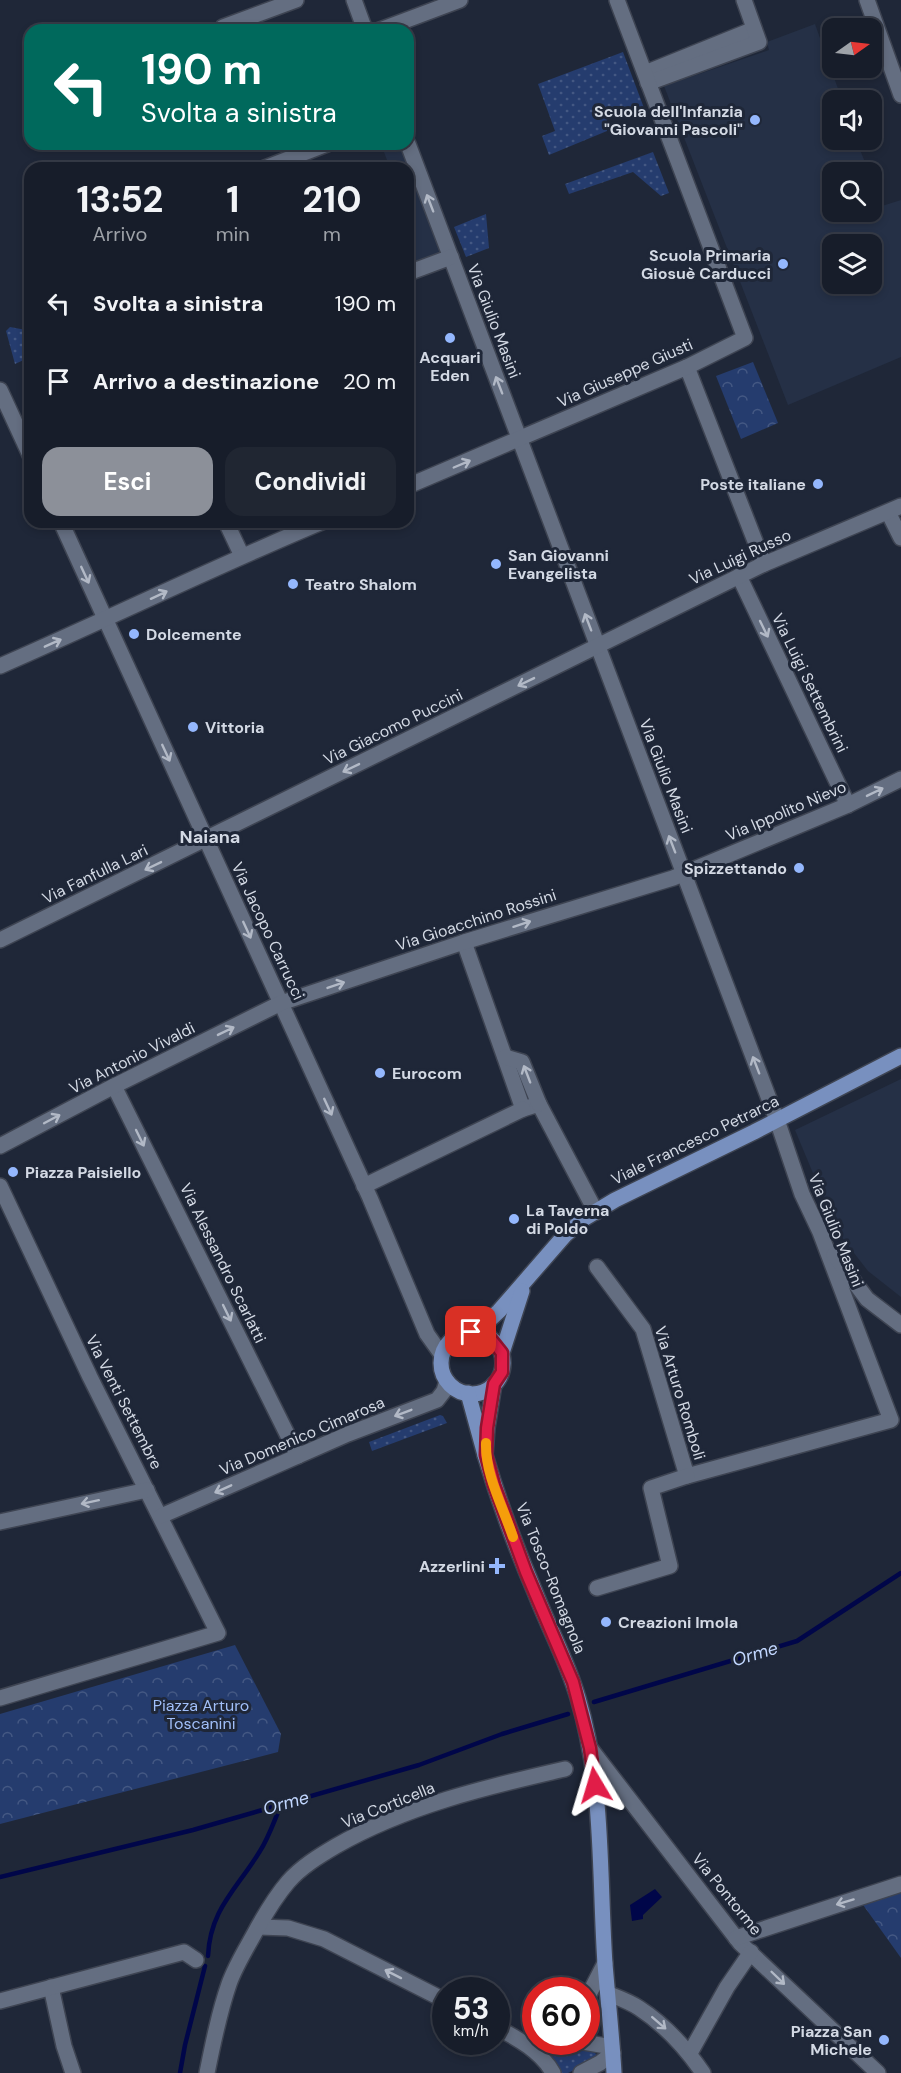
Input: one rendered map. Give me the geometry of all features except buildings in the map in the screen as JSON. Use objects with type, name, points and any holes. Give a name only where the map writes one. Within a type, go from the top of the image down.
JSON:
[{"type":"main road","name":"Viale Francesco Petrarca","points":[[471,1332],[484,1325],[565,1235],[596,1212],[615,1200],[901,1056]]},
{"type":"main road","name":"Viale Francesco Petrarca","points":[[502,1353],[525,1282]]},
{"type":"main road","points":[[494,1384],[482,1392],[468,1393],[454,1388],[447,1381],[441,1364],[442,1355],[453,1338],[471,1332],[490,1338],[502,1353]]},
{"type":"main road","name":"Via Tosco-Romagnola","points":[[486,1455],[487,1428],[494,1384],[502,1372],[502,1353]]},
{"type":"main road","name":"Via Tosco-Romagnola","points":[[468,1393],[494,1485],[526,1572],[568,1666],[590,1748],[600,1822],[605,1963],[614,2073]]},
{"type":"street","points":[[231,24],[296,0]]},
{"type":"street","points":[[354,0],[363,24]]},
{"type":"street","points":[[396,24],[460,0]]},
{"type":"street","points":[[617,0],[646,78],[759,42],[744,0]]},
{"type":"street","points":[[867,0],[901,94]]},
{"type":"street","name":"Via Giuseppe Giusti","points":[[414,484],[687,367],[745,338],[646,78]]},
{"type":"street","points":[[291,162],[315,150]]},
{"type":"street","name":"Via Giulio Masini","points":[[410,150],[777,1120],[802,1194],[819,1232],[891,1420]]},
{"type":"street","points":[[414,271],[451,257]]},
{"type":"street","points":[[687,367],[764,564]]},
{"type":"street","points":[[0,390],[24,442]]},
{"type":"street","points":[[895,509],[901,538]]},
{"type":"street","name":"Via Luigi Russo","points":[[597,646],[764,564],[895,509]]},
{"type":"street","name":"Via Jacopo Carrucci","points":[[64,528],[364,1186],[427,1334],[442,1355]]},
{"type":"street","points":[[229,528],[242,556]]},
{"type":"street","points":[[0,666],[308,528]]},
{"type":"street","name":"Via Luigi Settembrini","points":[[739,576],[848,805]]},
{"type":"street","name":"Via Giacomo Puccini","points":[[206,840],[597,646]]},
{"type":"street","name":"Via Ippolito Nievo","points":[[683,874],[848,805],[901,779]]},
{"type":"street","name":"Via Fanfulla Lari","points":[[0,940],[206,840]]},
{"type":"street","name":"Via Gioacchino Rossini","points":[[281,1003],[464,942],[683,874]]},
{"type":"street","points":[[464,942],[523,1109]]},
{"type":"street","name":"Via Antonio Vivaldi","points":[[0,1146],[281,1003]]},
{"type":"street","points":[[505,1057],[522,1062],[539,1104],[596,1212]]},
{"type":"street","name":"Via Alessandro Scarlatti","points":[[114,1086],[298,1456]]},
{"type":"street","points":[[364,1186],[523,1109],[539,1104]]},
{"type":"street","name":"Via Venti Settembre","points":[[0,1186],[90,1377],[218,1633],[0,1698]]},
{"type":"street","points":[[819,1232],[867,1299],[901,1325]]},
{"type":"street","name":"Via Arturo Romboli","points":[[597,1267],[643,1329],[687,1476],[891,1420]]},
{"type":"street","name":"Via Domenico Cimarosa","points":[[161,1516],[298,1456],[437,1400],[444,1391],[447,1381]]},
{"type":"street","points":[[597,1588],[670,1566],[651,1488],[687,1476]]},
{"type":"street","points":[[0,1521],[147,1490]]},
{"type":"street","name":"Via Pontorme","points":[[590,1748],[736,1938],[878,2073]]},
{"type":"street","name":"Via Corticella","points":[[209,2072],[221,2007],[242,1955],[271,1904],[289,1881],[313,1860],[364,1830],[419,1809],[490,1786],[565,1769]]},
{"type":"street","points":[[736,1938],[901,1884]]},
{"type":"street","points":[[259,1927],[288,1929],[324,1939],[432,1994]]},
{"type":"street","points":[[0,2001],[184,1952],[196,1960]]},
{"type":"street","points":[[690,2053],[727,1987],[751,1952]]},
{"type":"street","points":[[598,1977],[605,1963]]},
{"type":"street","points":[[51,1988],[64,2046],[73,2073]]},
{"type":"street","points":[[609,1994],[638,2007],[658,2022],[690,2053],[703,2073]]},
{"type":"street","points":[[510,2034],[549,2064],[553,2073]]},
{"type":"street","points":[[581,2073],[600,2063],[612,2050],[600,2047]]},
{"type":"shaded area","name":"Scuola Primaria Giosuè Carducci","points":[[815,24],[822,44],[822,78],[834,78],[838,90],[822,90],[822,150],[860,150],[865,162],[822,162],[822,222],[882,222],[882,206],[901,200],[901,357],[788,405],[664,86],[769,50],[767,42]]},
{"type":"shaded area","points":[[383,150],[410,150],[451,257],[414,271],[414,162],[388,162]]},
{"type":"shaded area","points":[[901,1079],[901,1297],[868,1271],[837,1231],[795,1130]]},
{"type":"shaded area","points":[[655,1889],[662,1897],[643,1915],[643,1919],[632,1921],[630,1905]]},
{"type":"green space","points":[[623,52],[647,116],[638,119],[629,108],[615,107],[607,117],[607,131],[549,155],[542,136],[555,131],[538,84]]},
{"type":"green space","points":[[653,152],[669,193],[661,196],[633,172],[569,194],[565,184]]},
{"type":"green space","points":[[486,214],[489,248],[466,257],[454,227]]},
{"type":"green space","points":[[10,327],[24,330],[24,360],[15,364],[6,331]]},
{"type":"green space","points":[[753,362],[778,423],[741,439],[716,376]]},
{"type":"green space","points":[[440,1415],[447,1423],[372,1451],[369,1442]]},
{"type":"green space","name":"Piazza Arturo Toscanini","points":[[235,1645],[281,1734],[278,1752],[0,1824],[0,1714]]},
{"type":"green space","points":[[901,1891],[901,1958],[861,1902]]},
{"type":"green space","points":[[546,2055],[596,2055],[595,2060],[568,2073],[561,2073],[555,2062]]},
{"type":"waterway","name":"Orme","points":[[594,1702],[797,1641],[901,1573]]},
{"type":"waterway","name":"Orme","points":[[0,1877],[193,1830],[419,1765],[502,1734],[568,1714]]},
{"type":"waterway","points":[[208,1956],[210,1940],[219,1912],[263,1846],[281,1805]]},
{"type":"waterway","points":[[180,2073],[205,1966]]},
{"type":"slow traffic","points":[[486,1443],[486,1455],[494,1485],[513,1537]]},
{"type":"place","name":"Scuola dell'Infanzia \"Giovanni Pascoli\"","points":[[755,120]]},
{"type":"place","name":"Scuola Primaria Giosuè Carducci","points":[[783,264]]},
{"type":"place","name":"Acquari Eden","points":[[450,338]]},
{"type":"place","name":"Poste italiane","points":[[818,484]]},
{"type":"place","name":"San Giovanni Evangelista","points":[[496,564]]},
{"type":"place","name":"Teatro Shalom","points":[[293,584]]},
{"type":"place","name":"Dolcemente","points":[[134,634]]},
{"type":"place","name":"Vittoria","points":[[193,727]]},
{"type":"place","name":"Spizzettando","points":[[799,868]]},
{"type":"place","name":"Eurocom","points":[[380,1073]]},
{"type":"place","name":"Piazza Paisiello","points":[[13,1172]]},
{"type":"place","name":"La Taverna di Poldo","points":[[514,1219]]},
{"type":"place","name":"Azzerlini","points":[[497,1566]]},
{"type":"place","name":"Creazioni Imola","points":[[606,1622]]},
{"type":"place","name":"Piazza San Michele","points":[[884,2040]]},
{"type":"district","name":"Naiana","points":[[210,837]]},
{"type":"route","points":[[471,1332],[481,1333],[490,1338],[502,1353],[502,1372],[494,1384],[487,1428],[486,1455],[494,1485],[526,1572],[568,1666],[590,1748],[595,1785]]}]
